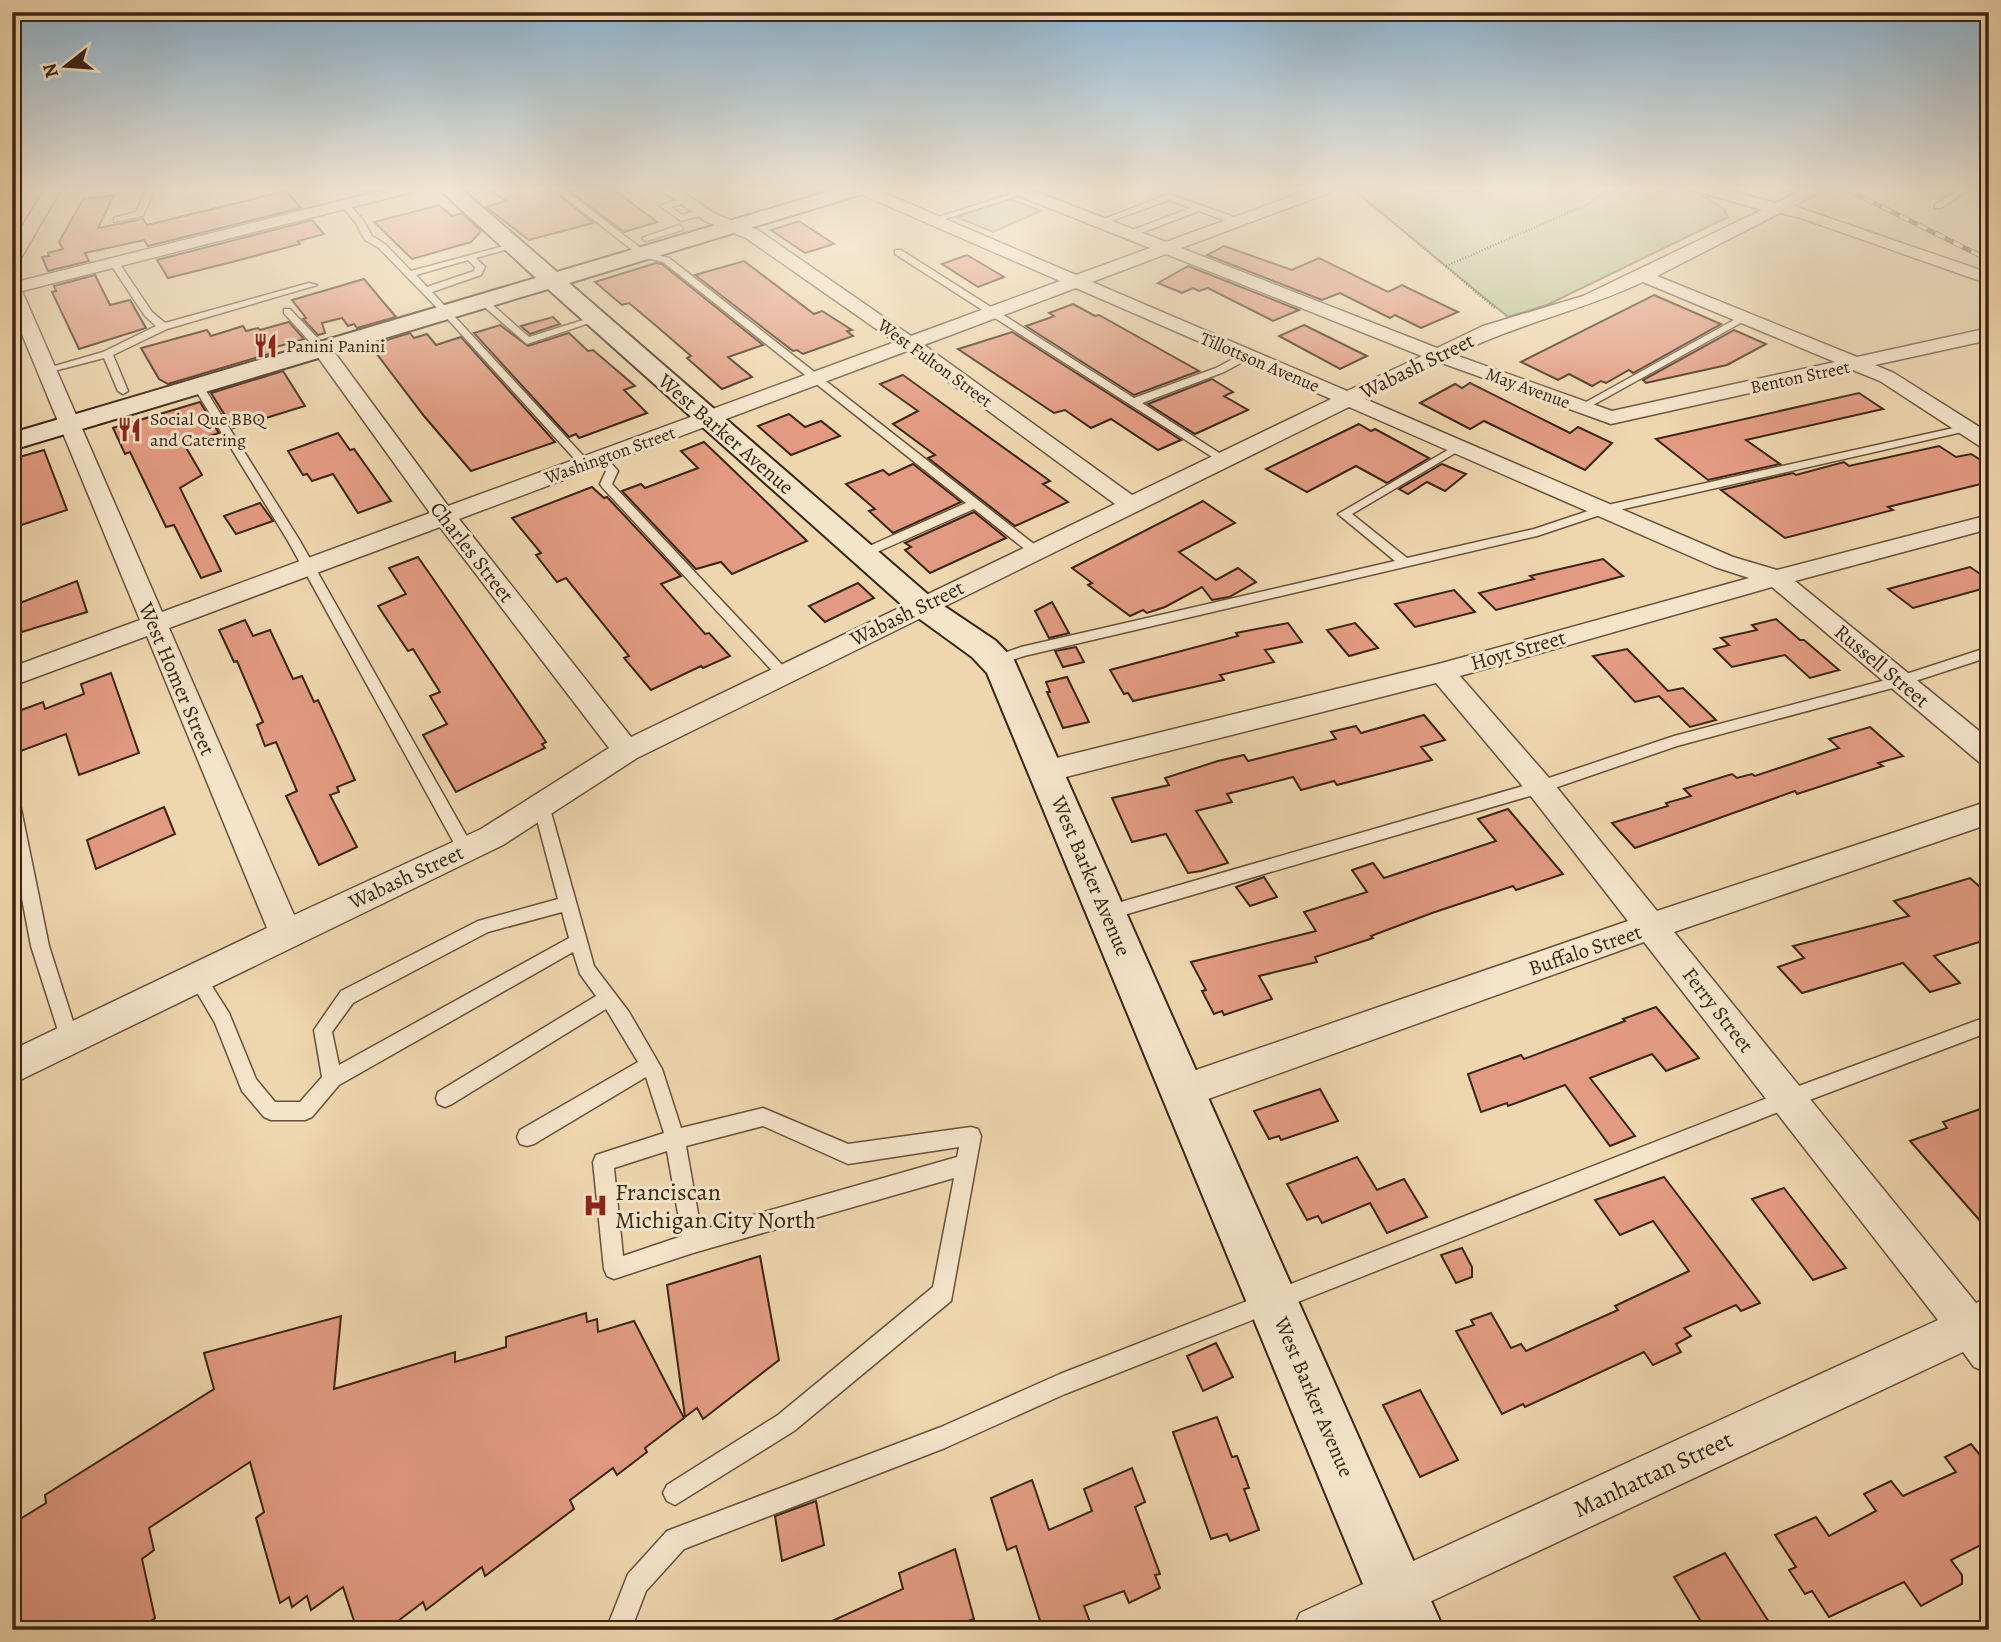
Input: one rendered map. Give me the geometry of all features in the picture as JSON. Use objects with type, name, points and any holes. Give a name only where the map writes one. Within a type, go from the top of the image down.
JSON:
[{"type":"street","points":[[12,288],[100,266]]},
{"type":"street","name":"West Barker Avenue","points":[[535,266],[921,606],[984,649],[1002,668],[1405,1611]]},
{"type":"street","points":[[12,442],[552,281],[589,266]]},
{"type":"street","name":"West Fulton Street","points":[[797,266],[1131,505]]},
{"type":"street","name":"Tillottson Avenue","points":[[1037,266],[1724,562],[1776,578]]},
{"type":"street","name":"Washington Street","points":[[12,677],[1121,266]]},
{"type":"street","name":"May Avenue","points":[[1209,266],[1440,356],[1611,418]]},
{"type":"street","name":"Wabash Street","points":[[12,1068],[492,836],[627,751],[921,606],[1490,330],[1589,300],[1664,266]]},
{"type":"street","points":[[1954,266],[1989,279]]},
{"type":"street","points":[[1643,276],[1887,377],[1989,442]]},
{"type":"street","name":"West Homer Street","points":[[12,288],[286,934]]},
{"type":"street","name":"Benton Street","points":[[1611,418],[1989,334]]},
{"type":"street","name":"Charles Street","points":[[322,349],[443,515],[627,751]]},
{"type":"street","name":"Hoyt Street","points":[[1046,771],[1442,672],[1776,578],[1989,522]]},
{"type":"street","name":"Russell Street","points":[[1776,578],[1989,755]]},
{"type":"street","name":"Ferry Street","points":[[1442,672],[1540,787],[1788,1099],[1982,1333]]},
{"type":"street","name":"Buffalo Street","points":[[1183,1091],[1652,926],[1989,812]]},
{"type":"street","name":"Manhattan Street","points":[[1317,1630],[1405,1611],[1982,1333]]},
{"type":"lane","points":[[116,266],[148,314],[163,327]]},
{"type":"lane","points":[[402,266],[593,461],[612,471],[606,484],[783,674]]},
{"type":"lane","points":[[410,274],[440,266]]},
{"type":"lane","points":[[425,291],[478,273],[479,266]]},
{"type":"lane","points":[[673,266],[1035,551]]},
{"type":"lane","points":[[919,266],[1224,460]]},
{"type":"lane","points":[[46,370],[107,354],[163,327],[312,285]]},
{"type":"lane","points":[[483,301],[527,341],[596,319]]},
{"type":"lane","points":[[287,311],[322,349]]},
{"type":"lane","points":[[1582,407],[1743,318]]},
{"type":"lane","points":[[107,354],[123,391]]},
{"type":"lane","points":[[1134,402],[1220,369],[1246,356]]},
{"type":"lane","points":[[198,386],[309,566],[357,658],[466,849]]},
{"type":"lane","points":[[995,661],[1021,652],[1536,532],[1603,510],[1967,428]]},
{"type":"lane","points":[[1405,563],[1344,514],[1458,447]]},
{"type":"lane","points":[[862,554],[974,504]]},
{"type":"lane","points":[[1107,914],[1540,787],[1674,741],[1900,681],[1989,652]]},
{"type":"lane","points":[[12,804],[40,946],[70,1040]]},
{"type":"lane","points":[[541,805],[586,969],[623,1018],[655,1075],[676,1139],[693,1243]]},
{"type":"lane","points":[[332,1079],[323,1030],[347,997],[484,926],[568,903]]},
{"type":"lane","points":[[197,978],[223,1019],[249,1085],[271,1111],[305,1111],[332,1079],[578,941]]},
{"type":"lane","points":[[445,1098],[608,998]]},
{"type":"lane","points":[[618,1630],[637,1583],[676,1540],[945,1437],[1060,1385],[1788,1099],[1989,1024]]},
{"type":"lane","points":[[527,1137],[649,1066]]},
{"type":"lane","points":[[674,1493],[786,1423],[943,1293],[967,1164],[971,1136],[848,1153],[763,1117],[676,1139],[603,1162],[614,1269],[693,1243],[967,1164]]},
{"type":"path","points":[[1449,266],[1446,267],[1498,311]]},
{"type":"green space","points":[[1445,266],[1628,266],[1547,305],[1508,317]]},
{"type":"building","points":[[46,266],[70,266],[48,271]]},
{"type":"building","points":[[160,266],[217,266],[168,278]]},
{"type":"building","points":[[648,266],[664,266],[763,345],[728,357],[752,377],[722,389],[687,358],[691,356],[654,324],[629,303],[622,305],[595,282]]},
{"type":"building","points":[[728,266],[750,266],[814,314],[822,311],[852,330],[847,331],[853,336],[803,354],[797,350],[793,351],[695,275]]},
{"type":"building","points":[[945,266],[985,266],[1004,277],[978,287]]},
{"type":"building","points":[[1188,266],[1299,310],[1273,321],[1208,288],[1199,291],[1193,288],[1182,293],[1158,283]]},
{"type":"building","points":[[1234,266],[1280,266],[1292,270],[1302,266],[1334,266],[1388,292],[1402,285],[1458,312],[1421,328],[1395,315],[1390,318],[1340,293],[1322,300]]},
{"type":"building","points":[[95,275],[110,305],[130,300],[146,328],[79,349],[52,292],[56,291],[54,286]]},
{"type":"building","points":[[364,279],[396,317],[357,328],[354,324],[348,326],[342,318],[322,323],[325,333],[318,335],[303,319],[306,318],[292,300]]},
{"type":"building","points":[[1654,295],[1721,324],[1633,373],[1629,370],[1606,383],[1601,381],[1592,386],[1569,374],[1558,380],[1521,362]]},
{"type":"building","points":[[1073,304],[1095,316],[1099,315],[1199,371],[1134,395],[1026,326],[1054,316],[1049,313]]},
{"type":"building","points":[[553,317],[560,324],[530,334],[521,326]]},
{"type":"building","points":[[289,322],[304,339],[269,349],[272,353],[168,384],[159,379],[141,348],[207,330],[211,336],[243,326],[246,331],[258,328],[260,330]]},
{"type":"building","points":[[500,325],[528,346],[569,333],[588,351],[593,350],[635,386],[624,390],[647,413],[579,438],[576,434],[569,437],[474,333]]},
{"type":"building","points":[[1304,325],[1367,356],[1340,369],[1279,336]]},
{"type":"building","points":[[1734,330],[1766,344],[1727,365],[1646,383],[1643,380]]},
{"type":"building","points":[[1012,332],[1181,440],[1158,450],[1111,419],[1091,428],[1065,410],[1054,413],[958,349]]},
{"type":"building","points":[[410,333],[414,338],[427,334],[436,345],[461,337],[555,442],[471,471],[424,416],[370,345]]},
{"type":"building","points":[[283,371],[305,406],[233,428],[211,393]]},
{"type":"building","points":[[903,375],[1050,481],[1043,484],[1068,502],[1015,526],[928,458],[935,455],[893,424],[918,411],[880,384]]},
{"type":"building","points":[[1212,379],[1233,392],[1224,396],[1248,410],[1195,434],[1148,404]]},
{"type":"building","points":[[1470,383],[1570,433],[1578,427],[1612,443],[1585,470],[1484,421],[1470,429],[1420,403],[1455,384],[1462,388]]},
{"type":"building","points":[[1859,393],[1883,409],[1746,440],[1780,464],[1708,480],[1656,439]]},
{"type":"building","points":[[200,402],[219,433],[184,444],[202,475],[180,488],[221,571],[201,578],[174,525],[166,527],[130,452],[125,454],[113,428]]},
{"type":"building","points":[[789,414],[805,427],[821,421],[840,436],[791,455],[758,426]]},
{"type":"building","points":[[1359,424],[1371,431],[1375,429],[1429,458],[1387,483],[1356,466],[1307,492],[1266,469]]},
{"type":"building","points":[[338,433],[350,450],[354,449],[391,501],[358,513],[333,474],[312,481],[307,474],[303,475],[288,451]]},
{"type":"building","points":[[704,442],[807,541],[732,574],[721,562],[696,569],[622,491],[641,484],[645,488],[698,468],[681,451]]},
{"type":"building","points":[[1939,446],[1956,457],[1971,454],[1989,465],[1989,482],[1888,507],[1893,510],[1785,538],[1721,490],[1844,462],[1849,466]]},
{"type":"building","points":[[44,450],[67,510],[12,528],[12,459]]},
{"type":"building","points":[[913,464],[961,502],[893,533],[869,511],[875,509],[846,484],[883,470],[889,475]]},
{"type":"building","points":[[1442,464],[1466,474],[1445,491],[1427,482],[1408,494],[1399,489]]},
{"type":"building","points":[[592,487],[604,498],[607,497],[681,576],[661,584],[705,634],[709,633],[730,656],[703,668],[701,666],[651,690],[624,658],[629,656],[566,578],[557,582],[536,555],[541,553],[512,518]]},
{"type":"building","points":[[1203,501],[1235,523],[1179,552],[1216,580],[1238,568],[1256,582],[1229,597],[1212,600],[1202,587],[1165,607],[1147,613],[1143,610],[1130,616],[1088,585],[1092,583],[1072,568]]},
{"type":"building","points":[[260,503],[273,521],[236,534],[224,516]]},
{"type":"building","points":[[974,512],[1006,538],[930,573],[905,550],[911,547],[905,543]]},
{"type":"building","points":[[418,557],[546,742],[542,744],[545,748],[456,792],[423,735],[447,724],[430,696],[440,692],[413,649],[408,651],[378,606],[406,594],[389,568]]},
{"type":"building","points":[[1603,559],[1623,576],[1496,610],[1479,593],[1534,579],[1530,576]]},
{"type":"building","points":[[1970,567],[1989,580],[1989,587],[1913,608],[1888,589]]},
{"type":"building","points":[[77,581],[87,612],[12,635],[12,606]]},
{"type":"building","points":[[858,583],[874,598],[825,622],[809,606]]},
{"type":"building","points":[[1454,590],[1475,612],[1415,627],[1395,604]]},
{"type":"building","points":[[1052,602],[1069,633],[1049,638],[1035,611]]},
{"type":"building","points":[[1776,619],[1839,670],[1810,678],[1785,655],[1732,667],[1714,649],[1729,645],[1721,638],[1757,630],[1752,625]]},
{"type":"building","points":[[245,620],[253,636],[270,630],[293,679],[302,676],[314,702],[318,700],[355,780],[337,787],[339,792],[330,795],[357,847],[319,865],[286,796],[297,791],[276,742],[265,746],[257,725],[263,722],[237,661],[234,662],[219,630]]},
{"type":"building","points":[[1288,623],[1302,642],[1265,650],[1274,662],[1220,675],[1224,680],[1133,701],[1128,693],[1124,694],[1110,670],[1238,636],[1236,633]]},
{"type":"building","points":[[1355,623],[1378,648],[1349,656],[1327,630]]},
{"type":"building","points":[[1076,647],[1084,662],[1063,667],[1055,651]]},
{"type":"building","points":[[1627,649],[1668,691],[1683,688],[1716,720],[1690,727],[1659,696],[1635,702],[1593,656]]},
{"type":"building","points":[[111,673],[139,753],[79,775],[66,734],[18,752],[12,730],[12,727],[19,724],[16,712],[43,702],[45,709],[84,694],[81,684]]},
{"type":"building","points":[[1067,677],[1089,722],[1063,728],[1047,692],[1050,692],[1046,682]]},
{"type":"building","points":[[1424,715],[1445,740],[1421,747],[1432,760],[1337,785],[1334,781],[1301,790],[1293,777],[1227,794],[1232,802],[1196,811],[1228,863],[1201,871],[1188,873],[1166,834],[1132,842],[1112,798],[1169,785],[1165,778],[1218,761],[1244,755],[1248,761],[1336,739],[1331,732],[1356,726],[1361,733]]},
{"type":"building","points":[[1870,727],[1903,756],[1878,763],[1883,766],[1797,794],[1795,791],[1635,848],[1612,823],[1691,796],[1684,789],[1732,774],[1737,778],[1752,774],[1755,776],[1839,748],[1829,739]]},
{"type":"building","points":[[164,807],[175,834],[96,869],[87,840]]},
{"type":"building","points":[[1508,809],[1563,874],[1516,890],[1513,886],[1432,913],[1371,936],[1373,938],[1315,957],[1317,962],[1259,976],[1272,999],[1224,1015],[1222,1011],[1214,1014],[1202,991],[1206,990],[1191,962],[1316,931],[1304,912],[1367,892],[1352,870],[1373,863],[1384,878],[1496,841],[1478,819]]},
{"type":"building","points":[[1264,877],[1277,897],[1250,906],[1236,887]]},
{"type":"building","points":[[1970,878],[1989,895],[1989,939],[1934,956],[1960,983],[1930,992],[1903,963],[1802,993],[1778,967],[1804,958],[1793,946],[1909,916],[1894,901]]},
{"type":"building","points":[[1656,1007],[1699,1058],[1666,1071],[1652,1054],[1590,1078],[1635,1136],[1610,1146],[1565,1085],[1508,1106],[1507,1103],[1481,1112],[1468,1074],[1521,1055],[1524,1059]]},
{"type":"building","points":[[1320,1089],[1338,1121],[1281,1140],[1279,1136],[1269,1139],[1254,1111]]},
{"type":"building","points":[[1989,1106],[1989,1231],[1910,1141],[1947,1128],[1943,1122]]},
{"type":"building","points":[[1357,1157],[1377,1190],[1404,1179],[1427,1217],[1387,1233],[1370,1203],[1322,1223],[1318,1216],[1307,1220],[1287,1184]]},
{"type":"building","points":[[1664,1177],[1760,1303],[1741,1311],[1736,1305],[1684,1328],[1691,1336],[1676,1344],[1681,1352],[1653,1365],[1644,1352],[1525,1407],[1523,1404],[1502,1414],[1456,1331],[1474,1325],[1471,1320],[1491,1313],[1511,1348],[1521,1344],[1526,1351],[1618,1310],[1615,1306],[1689,1271],[1653,1221],[1620,1235],[1595,1200]]},
{"type":"building","points":[[1784,1188],[1846,1268],[1813,1280],[1752,1199]]},
{"type":"building","points":[[1462,1248],[1472,1267],[1472,1277],[1456,1283],[1441,1255]]},
{"type":"building","points":[[760,1256],[779,1360],[703,1419],[697,1408],[685,1417],[667,1285]]},
{"type":"building","points":[[586,1313],[587,1322],[597,1319],[598,1332],[634,1321],[684,1418],[645,1448],[647,1452],[617,1475],[613,1468],[570,1500],[574,1509],[485,1576],[482,1567],[426,1610],[423,1602],[386,1630],[357,1630],[343,1587],[311,1610],[307,1596],[292,1607],[289,1597],[280,1603],[256,1518],[264,1512],[250,1462],[149,1528],[154,1550],[142,1559],[155,1618],[139,1630],[23,1630],[12,1565],[12,1524],[46,1503],[45,1495],[214,1389],[204,1353],[341,1316],[334,1389],[455,1352],[455,1362],[506,1347],[506,1337]]},
{"type":"building","points":[[1216,1343],[1233,1377],[1203,1391],[1187,1356]]},
{"type":"building","points":[[1420,1390],[1458,1460],[1420,1477],[1383,1405]]},
{"type":"building","points":[[1217,1417],[1232,1457],[1237,1456],[1249,1488],[1244,1489],[1259,1530],[1230,1541],[1227,1534],[1211,1539],[1173,1432]]},
{"type":"building","points":[[1971,1444],[1989,1466],[1989,1541],[1951,1560],[1962,1575],[1962,1584],[1921,1606],[1904,1582],[1829,1617],[1812,1591],[1805,1594],[1789,1570],[1796,1567],[1775,1535],[1816,1517],[1829,1536],[1876,1511],[1864,1494],[1891,1481],[1903,1496],[1956,1472],[1945,1457]]},
{"type":"building","points":[[1132,1468],[1145,1502],[1135,1507],[1160,1574],[1155,1575],[1160,1588],[1129,1603],[1124,1591],[1084,1606],[1090,1622],[1074,1630],[1043,1630],[1016,1546],[1007,1550],[991,1498],[1032,1480],[1049,1530],[1092,1511],[1084,1489]]},
{"type":"building","points":[[816,1501],[824,1545],[782,1561],[775,1516]]},
{"type":"building","points":[[955,1549],[974,1619],[968,1621],[971,1630],[812,1630],[903,1589],[899,1573]]},
{"type":"building","points":[[1725,1553],[1774,1630],[1706,1630],[1674,1577]]},
{"type":"place","name":"Panini Panini","points":[[266,346]]},
{"type":"place","name":"Social Que BBQ and Catering","points":[[130,429]]},
{"type":"place","name":"Franciscan Michigan City North","points":[[595,1206]]}]
